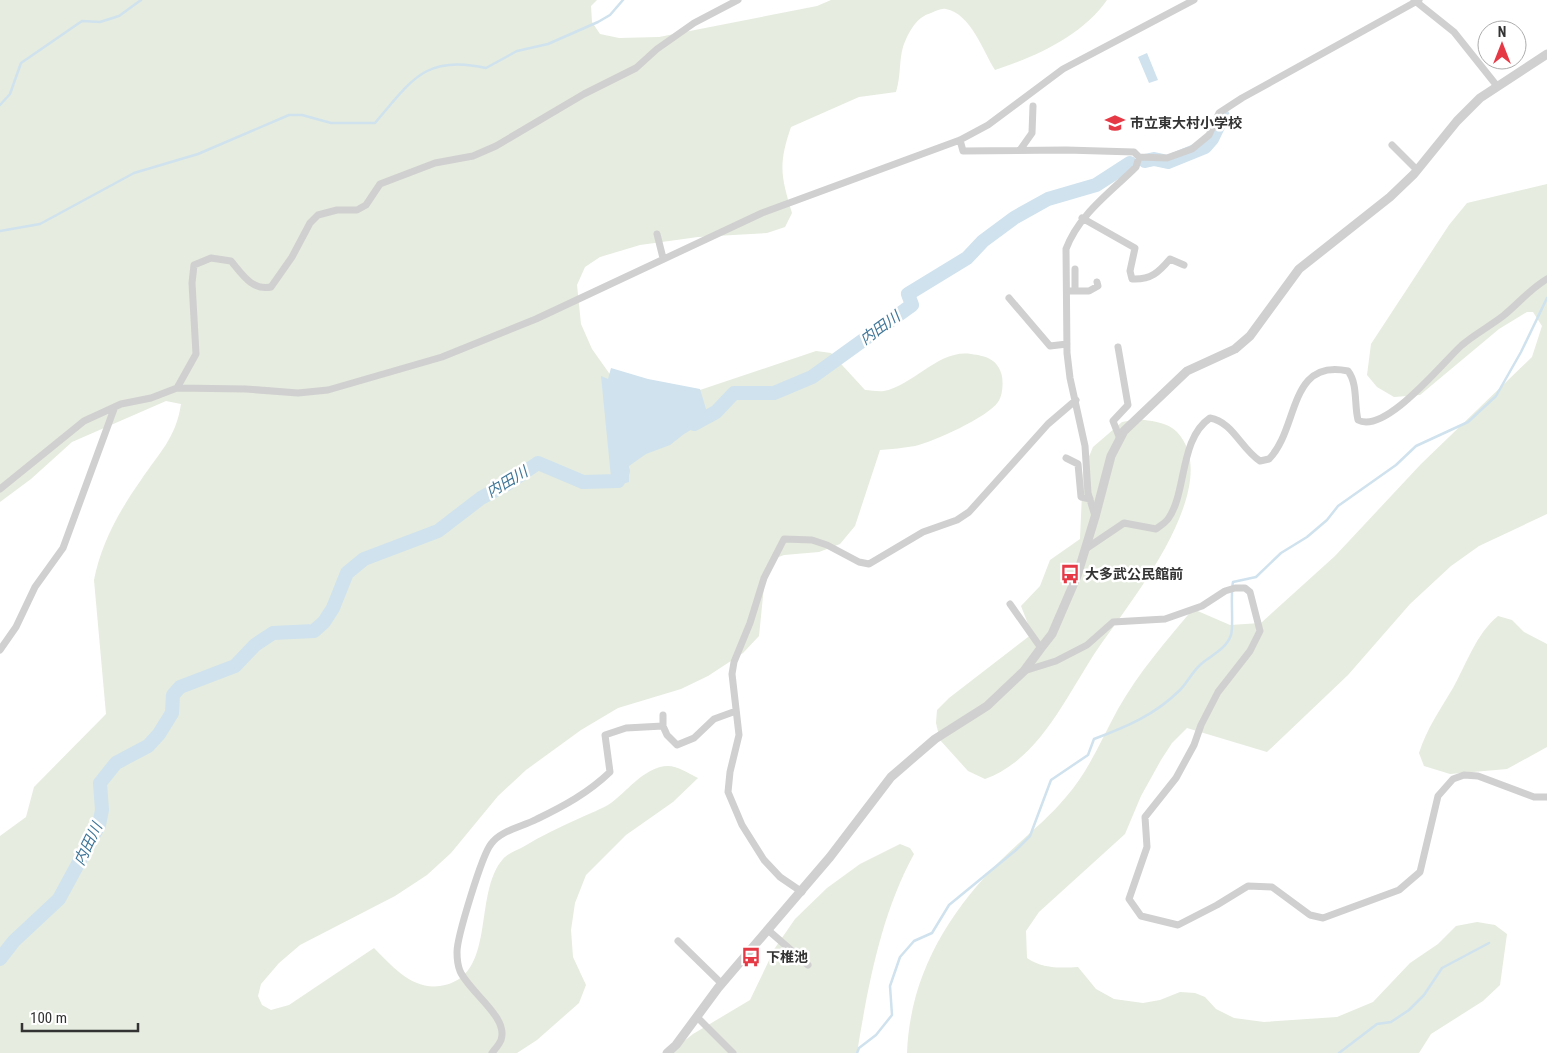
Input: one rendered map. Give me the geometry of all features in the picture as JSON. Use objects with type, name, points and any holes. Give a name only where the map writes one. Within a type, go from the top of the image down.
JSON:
[{"type":"street","points":[[177,388],[196,354],[192,283],[194,265],[211,258],[231,261],[251,284],[262,289],[270,287],[292,257],[310,224],[318,215],[337,210],[357,210],[366,205],[380,184],[435,163],[473,156],[496,146],[584,94],[636,68],[657,49],[694,23],[738,0]]},
{"type":"street","points":[[0,490],[78,425],[121,404],[151,398],[177,388],[246,389],[298,393],[328,390],[442,357],[503,333],[762,213],[960,140],[988,125],[1063,69],[1194,0]]},
{"type":"street","points":[[960,140],[963,152],[1020,150],[1134,152],[1139,157],[1167,158],[1192,149],[1209,136],[1220,113],[1416,1],[1454,32],[1496,86]]},
{"type":"street","points":[[667,1053],[676,1045],[722,984],[802,892],[890,777],[935,739],[988,706],[1024,670],[1042,648],[1052,634],[1087,548],[1110,456],[1124,431],[1187,370],[1235,349],[1250,336],[1299,269],[1390,196],[1417,170],[1457,121],[1480,98],[1547,54]]},
{"type":"street","points":[[1020,150],[1032,133],[1033,106]]},
{"type":"street","points":[[1392,145],[1417,170]]},
{"type":"street","points":[[1071,291],[1066,249],[1072,235],[1082,218],[1136,167],[1139,157]]},
{"type":"street","points":[[1082,218],[1135,248],[1130,271],[1132,279],[1147,279],[1153,276],[1170,259],[1184,266]]},
{"type":"street","points":[[657,234],[663,258]]},
{"type":"street","points":[[1075,269],[1071,291],[1068,344],[1070,378],[1085,446],[1090,499],[1095,517]]},
{"type":"street","points":[[1087,548],[1124,524],[1156,529],[1167,520],[1173,510],[1186,457],[1201,424],[1210,418],[1220,420],[1251,455],[1260,461],[1270,460],[1287,427],[1297,398],[1312,376],[1322,370],[1337,368],[1348,371],[1354,379],[1354,407],[1358,420],[1365,424],[1375,422],[1410,399],[1434,371],[1463,344],[1504,315],[1534,287],[1547,279]]},
{"type":"street","points":[[1071,291],[1093,290],[1098,286],[1097,282]]},
{"type":"street","points":[[1009,298],[1050,346],[1068,344]]},
{"type":"street","points":[[1118,347],[1128,405],[1113,421],[1120,439]]},
{"type":"street","points":[[802,892],[780,878],[764,860],[742,825],[728,792],[730,772],[739,735],[732,674],[734,662],[750,623],[764,578],[784,539],[812,540],[827,545],[859,562],[869,564],[923,532],[957,520],[969,512],[1048,424],[1076,400]]},
{"type":"street","points":[[0,650],[16,627],[35,587],[63,548],[114,409]]},
{"type":"street","points":[[1066,458],[1078,464],[1081,497],[1090,499]]},
{"type":"street","points":[[1024,670],[1056,661],[1087,645],[1113,622],[1165,619],[1202,606],[1226,591],[1235,588],[1245,588],[1250,592],[1260,631],[1250,651],[1218,692],[1201,724],[1194,745],[1176,778],[1146,817],[1147,847],[1129,898],[1142,916],[1178,925],[1248,886],[1272,887],[1310,915],[1324,918],[1399,890],[1420,872],[1438,796],[1453,779],[1464,775],[1478,776],[1534,796],[1547,797]]},
{"type":"street","points":[[1010,604],[1042,648]]},
{"type":"street","points":[[663,715],[663,726],[667,735],[676,745],[694,738],[714,719],[736,711]]},
{"type":"street","points":[[492,1053],[501,1041],[502,1029],[493,1012],[469,986],[459,970],[457,952],[470,901],[489,845],[499,835],[550,813],[593,789],[610,772],[605,736],[626,728],[663,726]]},
{"type":"street","points":[[768,930],[808,965]]},
{"type":"street","points":[[678,941],[722,984]]},
{"type":"street","points":[[697,1017],[733,1053]]},
{"type":"shaded area","points":[[0,0],[597,0],[591,6],[592,22],[600,34],[619,38],[659,37],[817,6],[831,0],[1107,0],[1085,24],[1057,44],[1026,59],[995,70],[975,34],[963,18],[955,12],[946,9],[926,15],[913,26],[905,42],[896,92],[859,97],[791,127],[784,151],[782,170],[792,213],[785,227],[767,233],[698,237],[640,245],[600,257],[585,267],[577,285],[581,324],[592,349],[609,373],[626,387],[700,390],[816,351],[831,353],[865,390],[884,391],[895,387],[937,362],[959,354],[971,354],[991,359],[1000,370],[1002,389],[1000,399],[992,408],[959,428],[934,440],[915,446],[880,450],[855,526],[840,544],[819,552],[784,555],[771,560],[764,586],[759,636],[743,653],[708,676],[681,689],[618,708],[581,730],[526,770],[498,796],[451,853],[427,875],[395,896],[300,945],[279,963],[261,984],[258,996],[262,1005],[271,1010],[289,1005],[374,948],[403,975],[420,984],[440,986],[458,980],[470,968],[477,952],[488,892],[494,874],[505,857],[607,805],[646,773],[660,767],[670,766],[698,778],[673,802],[626,835],[586,875],[575,903],[571,930],[573,957],[586,985],[579,1003],[537,1040],[517,1053],[0,1053],[0,836],[26,817],[34,787],[106,714],[94,580],[97,567],[106,541],[118,516],[171,436],[179,416],[181,404],[166,401],[72,442],[31,479],[0,502]]},
{"type":"shaded area","points":[[1547,184],[1547,514],[1479,546],[1451,566],[1410,604],[1348,675],[1267,752],[1187,728],[1172,743],[1161,760],[1141,796],[1125,834],[1039,912],[1026,931],[1027,958],[1045,966],[1078,967],[1096,989],[1114,999],[1143,1003],[1160,1000],[1180,992],[1195,993],[1205,997],[1216,1009],[1234,1018],[1264,1022],[1337,1017],[1373,1002],[1410,963],[1438,944],[1456,926],[1477,922],[1495,925],[1507,934],[1500,985],[1483,1001],[1431,1034],[1419,1053],[907,1053],[915,998],[924,972],[948,924],[982,881],[1009,852],[1051,814],[1074,787],[1135,682],[1193,609],[1230,625],[1261,623],[1335,556],[1421,464],[1532,357],[1542,326],[1533,312],[1527,312],[1499,329],[1420,395],[1394,397],[1377,387],[1367,375],[1371,344],[1449,225],[1467,203]]},
{"type":"shaded area","points":[[1138,419],[1159,422],[1169,426],[1177,432],[1189,455],[1190,482],[1182,511],[1168,542],[1150,573],[1038,740],[1005,769],[985,779],[968,771],[940,740],[936,723],[937,710],[949,698],[1032,634],[1021,606],[1040,586],[1050,560],[1080,539],[1083,471],[1093,447],[1122,422]]},
{"type":"shaded area","points":[[1498,616],[1512,620],[1524,632],[1547,644],[1547,747],[1507,769],[1450,774],[1424,766],[1419,753],[1430,727],[1453,688],[1472,649],[1490,623]]},
{"type":"shaded area","points":[[900,844],[910,848],[914,854],[884,926],[871,976],[857,1053],[669,1053],[693,1034],[750,1000],[775,948],[795,919],[827,888],[860,864]]},
{"type":"water","points":[[1147,53],[1158,80],[1149,83],[1138,57]]},
{"type":"water","points":[[611,368],[648,379],[700,389],[709,419],[670,445],[646,454],[629,466],[629,482],[612,487],[601,376],[608,379]]},
{"type":"waterway","points":[[0,105],[10,94],[21,63],[82,21],[100,22],[119,16],[141,0]]},
{"type":"waterway","points":[[0,231],[40,224],[134,173],[198,154],[289,115],[302,115],[331,123],[375,123],[410,83],[421,74],[434,68],[448,65],[486,68],[517,51],[548,44],[598,22],[610,15],[623,0]]},
{"type":"waterway","name":"内田川","points":[[1145,161],[1154,159],[1168,162],[1205,147],[1212,139],[1223,116]]},
{"type":"waterway","name":"内田川","points":[[694,424],[716,412],[734,393],[774,393],[812,377],[912,305],[908,294],[967,258],[983,241],[1014,218],[1048,199],[1096,185],[1130,163]]},
{"type":"waterway","points":[[857,1053],[859,1048],[876,1035],[892,1015],[890,986],[900,957],[914,941],[932,933],[949,905],[1016,850],[1030,836],[1051,780],[1088,755],[1094,739],[1129,725],[1161,707],[1180,690],[1203,662],[1225,645],[1232,631],[1233,582],[1256,577],[1281,553],[1307,537],[1327,520],[1338,506],[1396,465],[1416,446],[1468,422],[1496,396],[1521,352],[1547,298]]},
{"type":"waterway","name":"内田川","points":[[0,959],[14,941],[59,899],[99,825],[102,810],[100,783],[116,763],[148,746],[159,734],[172,713],[173,695],[180,687],[235,666],[255,645],[273,633],[314,631],[324,622],[333,608],[347,573],[364,559],[438,531],[481,498],[507,484],[538,463],[583,482],[618,481],[623,471]]},
{"type":"waterway","points":[[1339,1053],[1377,1024],[1391,1022],[1409,1010],[1424,995],[1442,968],[1489,943]]},
{"type":"place","name":"市立東大村小学校","points":[[1115,123]]},
{"type":"place","name":"大多武公民館前","points":[[1070,574]]},
{"type":"place","name":"下椎池","points":[[751,957]]}]
